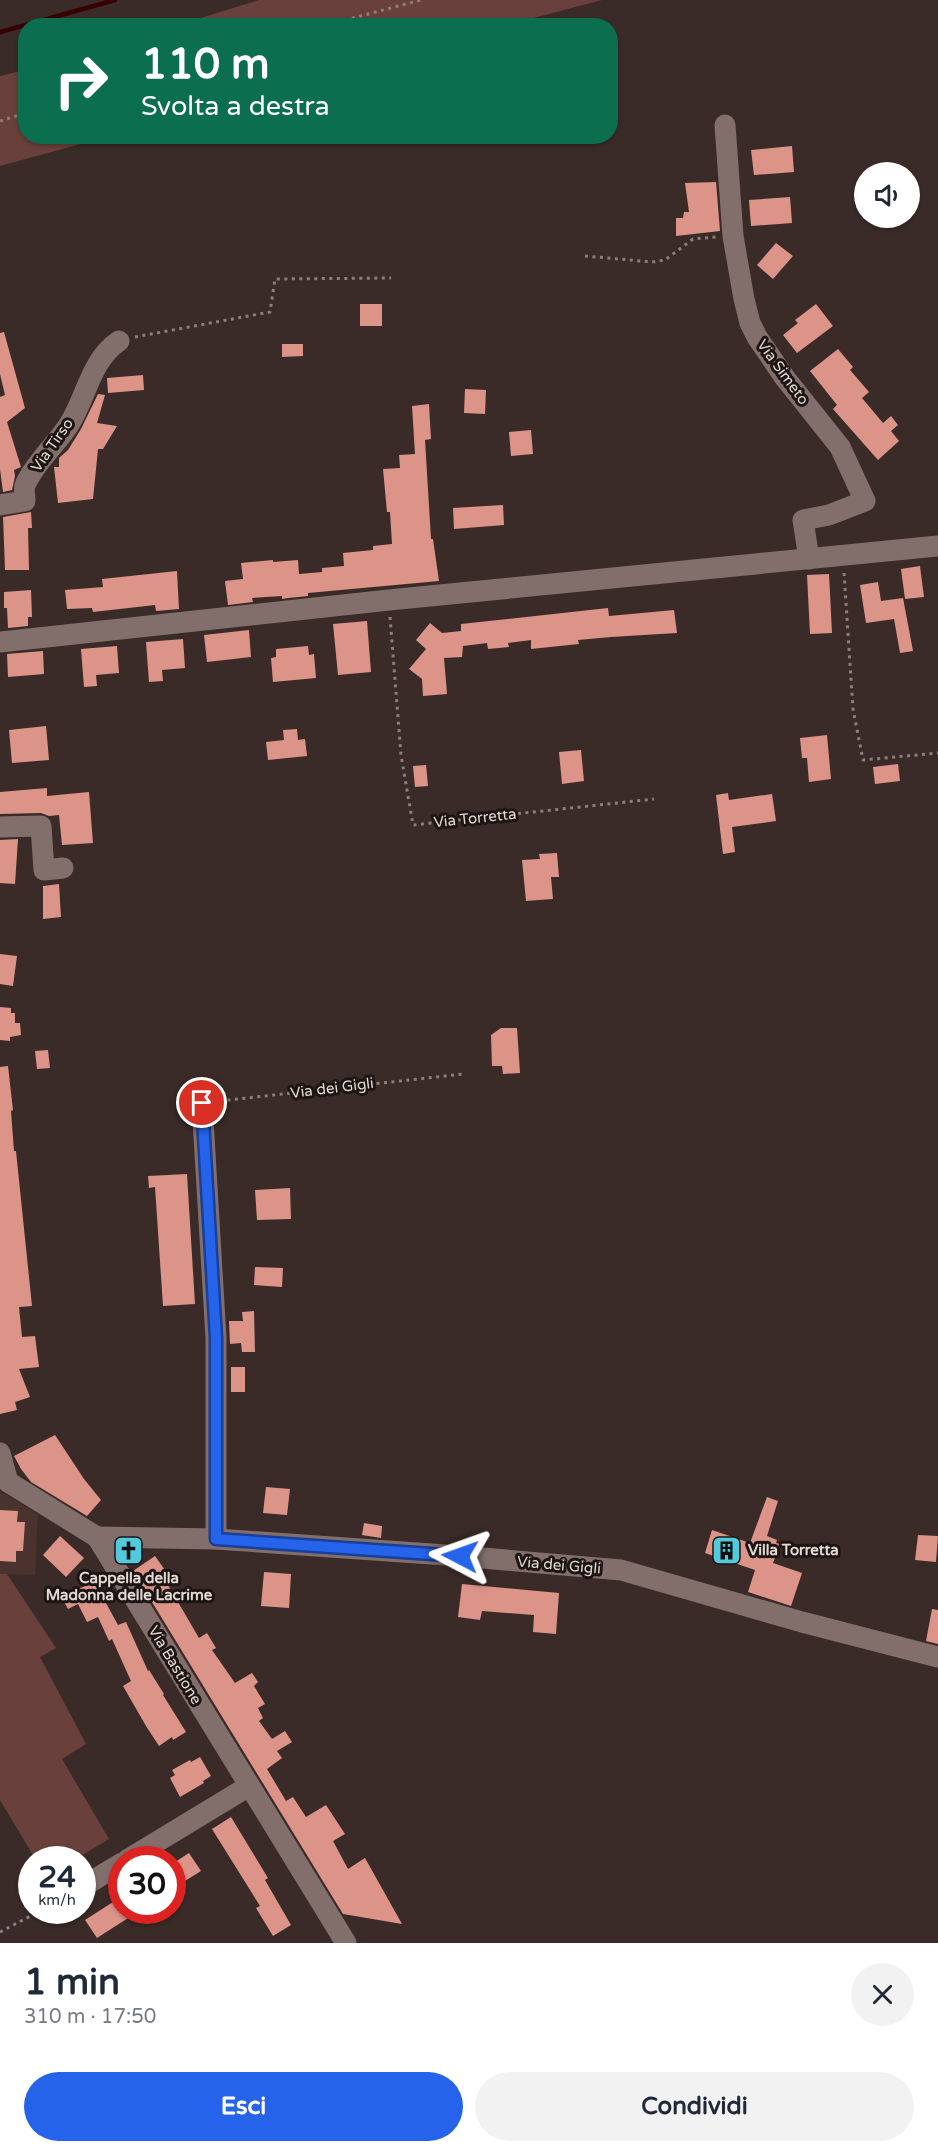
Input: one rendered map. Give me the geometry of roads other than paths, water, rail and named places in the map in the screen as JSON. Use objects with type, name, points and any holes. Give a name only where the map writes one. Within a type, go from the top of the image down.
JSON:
[{"type":"street","name":"Via Simeto","points":[[725,125],[733,236],[750,323],[785,378],[840,447],[865,501],[829,515],[803,520],[809,559]]},
{"type":"street","name":"Via Tirso","points":[[0,505],[25,501],[24,485],[43,456],[69,424],[99,359],[108,348],[119,341]]},
{"type":"street","points":[[0,642],[389,600],[938,546]]},
{"type":"street","points":[[0,827],[41,826],[44,870],[63,868]]},
{"type":"street","points":[[202,1103],[216,1338],[216,1539]]},
{"type":"street","name":"Via Bastione","points":[[0,1453],[4,1480],[97,1537],[346,1943]]},
{"type":"street","name":"Via dei Gigli","points":[[97,1537],[216,1539],[449,1555],[621,1570],[801,1622],[938,1657]]},
{"type":"street","points":[[150,1846],[249,1786]]},
{"type":"waterway","points":[[50,18],[115,0]]},
{"type":"waterway","points":[[0,32],[18,27]]},
{"type":"place","name":"Villa Torretta","points":[[727,1550]]},
{"type":"place","name":"Cappella della Madonna delle Lacrime","points":[[129,1551]]}]
